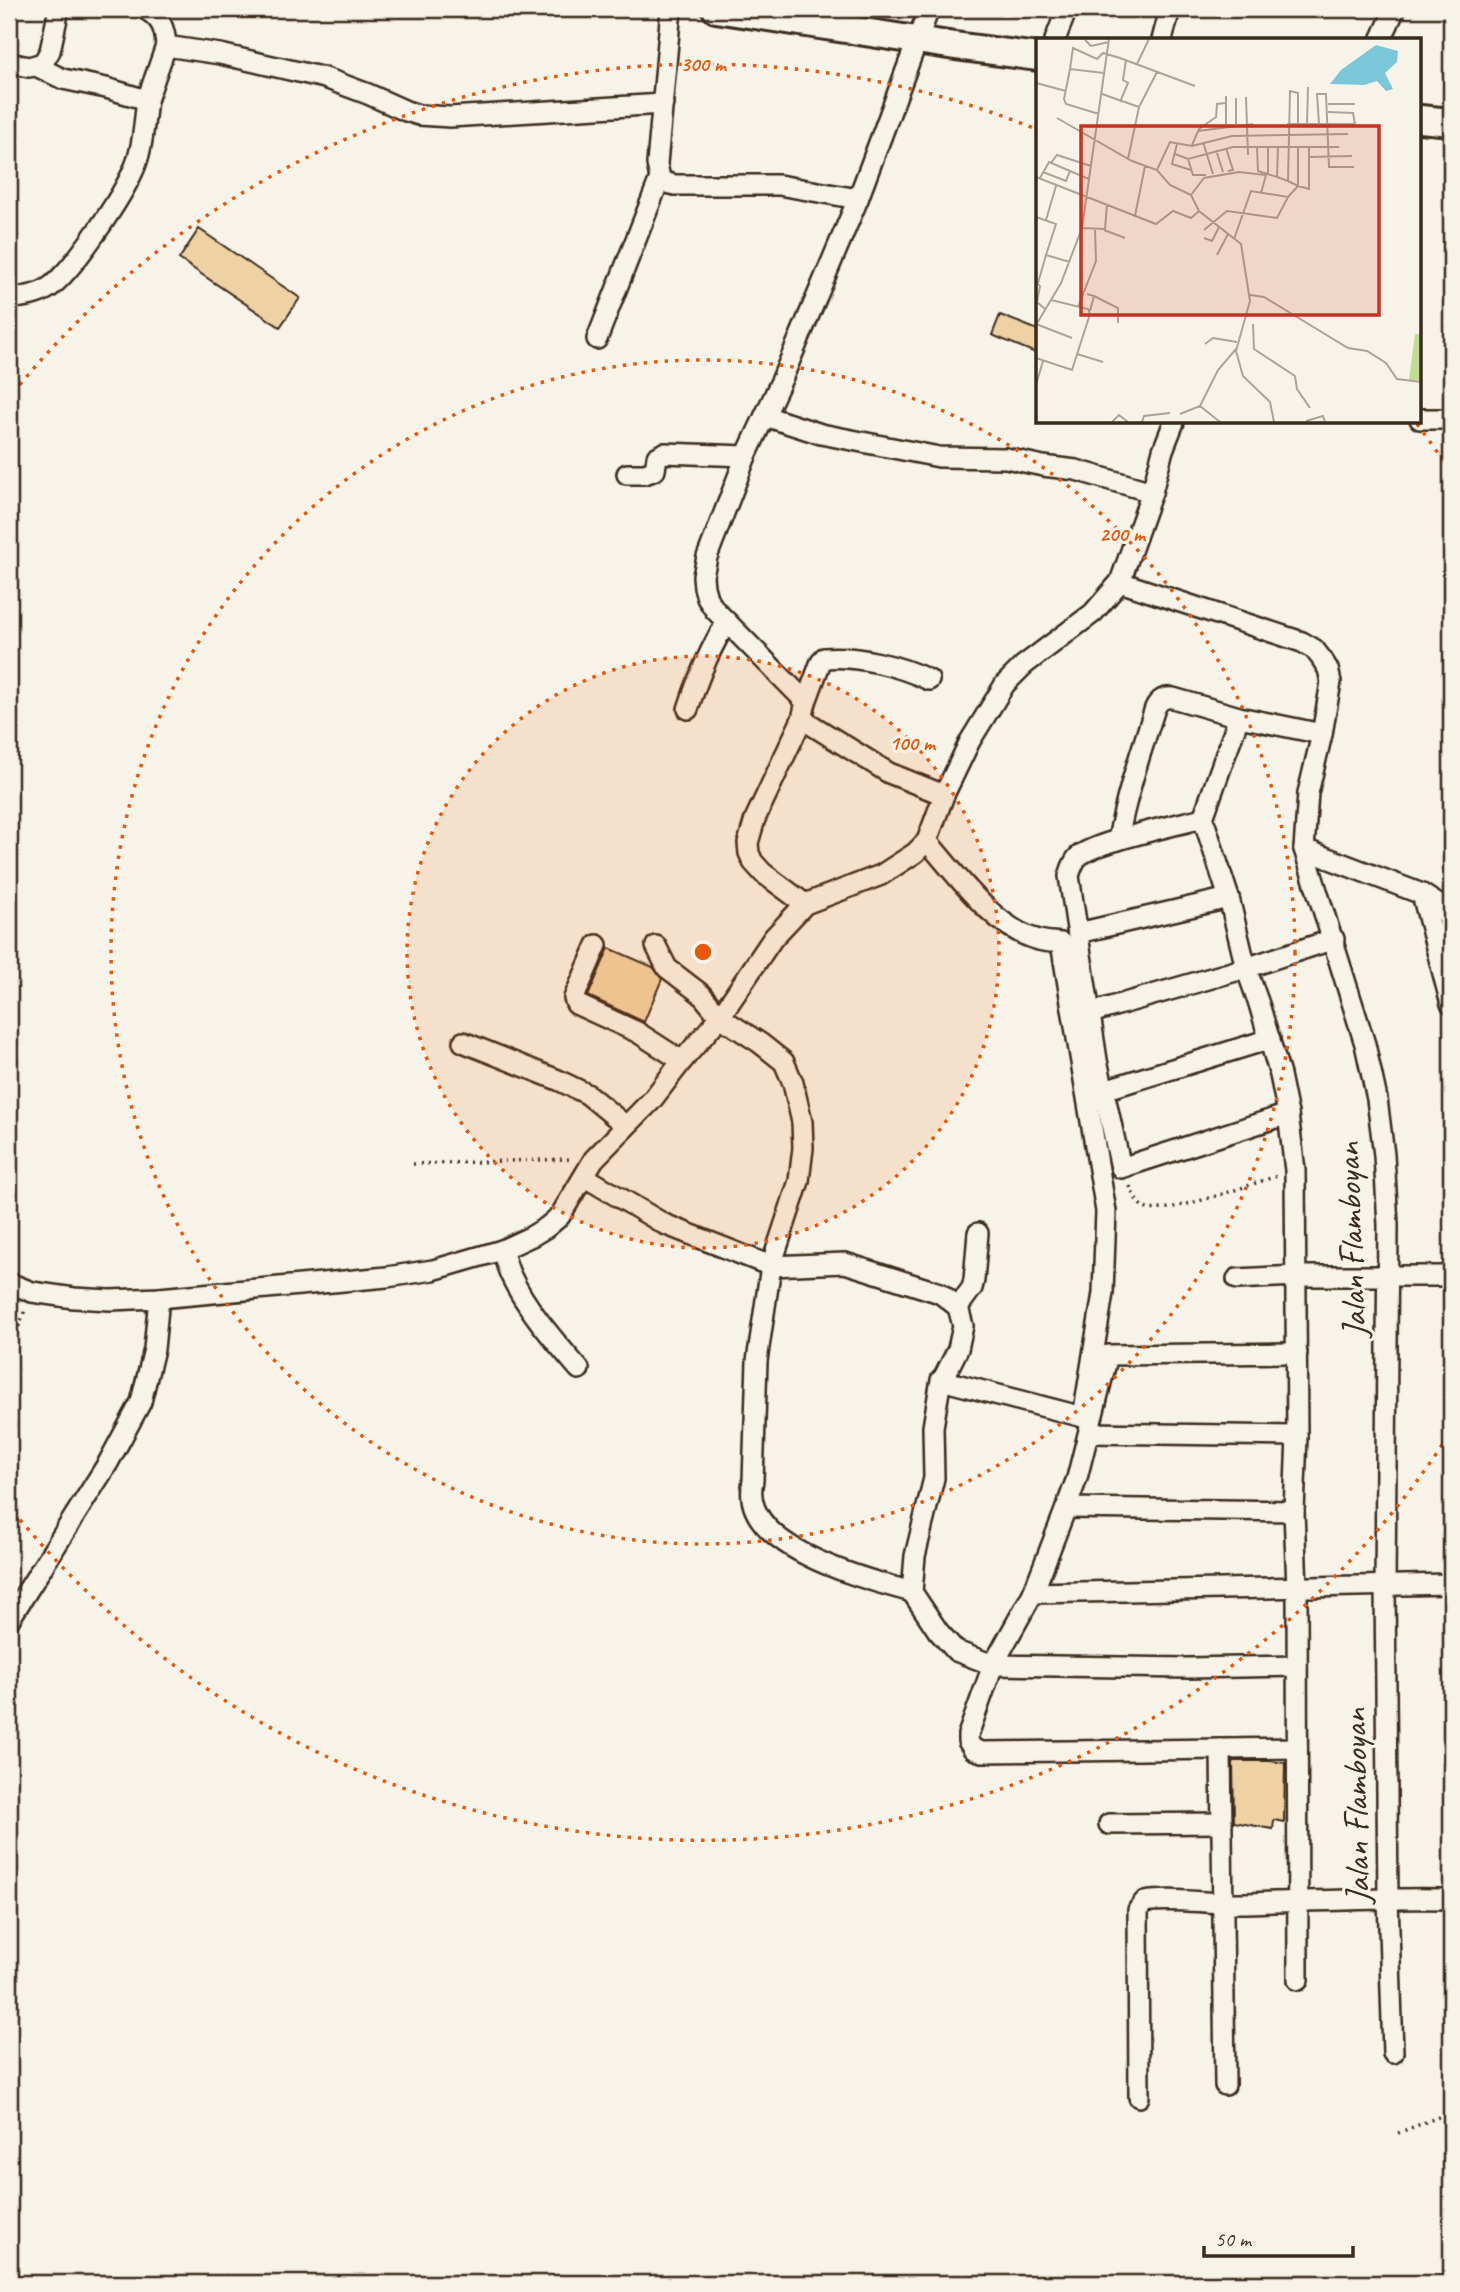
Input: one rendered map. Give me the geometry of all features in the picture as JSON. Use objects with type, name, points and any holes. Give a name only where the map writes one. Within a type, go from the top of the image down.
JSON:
[{"type":"street","points":[[9,63],[29,67],[43,63],[50,51],[59,9]]},
{"type":"street","points":[[9,298],[33,295],[48,289],[68,269],[121,195],[135,167],[147,100],[166,46],[166,33],[160,20],[145,9]]},
{"type":"street","points":[[597,339],[660,178],[657,164],[671,9]]},
{"type":"street","points":[[716,9],[1036,57]]},
{"type":"street","points":[[929,9],[858,199],[746,456],[707,557],[703,576],[707,598],[715,610],[804,711],[889,773],[944,796]]},
{"type":"street","points":[[1056,38],[1067,9]]},
{"type":"street","points":[[1162,38],[1170,9]]},
{"type":"street","points":[[1382,38],[1395,9]]},
{"type":"street","points":[[166,46],[220,54],[325,78],[419,115],[450,117],[663,104]]},
{"type":"street","points":[[37,66],[63,79],[147,100]]},
{"type":"street","points":[[1422,119],[1451,122]]},
{"type":"street","points":[[660,178],[675,186],[779,185],[858,199]]},
{"type":"street","points":[[765,416],[821,434],[939,457],[1006,458],[1076,470],[1152,492]]},
{"type":"street","points":[[1422,419],[1451,419]]},
{"type":"street","points":[[9,1283],[32,1292],[110,1300],[387,1278],[433,1270],[502,1250],[532,1237],[560,1216],[594,1159],[652,1100],[681,1061],[720,1017],[773,938],[805,904],[881,875],[915,853],[927,841],[944,796],[970,741],[1005,684],[1024,665],[1093,613],[1120,582],[1173,424]]},
{"type":"street","points":[[626,474],[651,473],[655,470],[657,457],[663,453],[746,456]]},
{"type":"street","name":"Jalan Flamboyan","points":[[1120,582],[1302,642],[1314,649],[1328,669],[1331,682],[1308,793],[1304,849],[1365,1044],[1377,1099],[1384,1155],[1388,1225],[1385,1586],[1388,1898],[1393,2053]]},
{"type":"street","points":[[688,709],[702,669],[727,622]]},
{"type":"street","points":[[805,904],[752,862],[748,843],[755,819],[804,711],[820,664],[824,658],[891,666],[912,671],[929,680]]},
{"type":"street","points":[[1118,840],[1129,789],[1158,702],[1173,698],[1240,717],[1322,734]]},
{"type":"street","points":[[1240,717],[1203,818],[1229,898],[1246,968],[1270,1039],[1288,1114],[1295,1170],[1297,1436],[1294,1511],[1297,1588],[1298,1980]]},
{"type":"street","points":[[1203,818],[1118,840],[1084,852],[1072,866],[1069,885],[1097,1060],[1121,1168],[1288,1114]]},
{"type":"street","points":[[927,841],[998,918],[1038,940],[1061,943],[1105,1211],[1103,1293],[1083,1417],[941,1380]]},
{"type":"street","points":[[1304,849],[1422,894],[1451,918]]},
{"type":"street","points":[[1422,894],[1451,1004]]},
{"type":"street","points":[[1078,933],[1229,898]]},
{"type":"street","points":[[1090,1013],[1246,968],[1334,939]]},
{"type":"street","points":[[597,945],[575,998],[576,1004],[637,1032],[681,1061]]},
{"type":"street","points":[[656,946],[667,968],[701,994],[720,1017],[784,1062],[793,1083],[802,1122],[803,1148],[799,1181],[771,1266],[757,1361],[753,1480],[750,1494],[752,1505],[765,1526],[786,1544],[854,1575],[912,1592]]},
{"type":"street","points":[[1104,1090],[1270,1039]]},
{"type":"street","points":[[463,1042],[587,1094],[625,1125]]},
{"type":"street","points":[[585,1177],[664,1224],[771,1266],[845,1263],[940,1293],[958,1307],[963,1326],[958,1349],[941,1380],[933,1427],[934,1478],[915,1556],[912,1592],[938,1631],[956,1651],[993,1665],[1187,1668],[1297,1666]]},
{"type":"street","points":[[958,1307],[972,1288],[978,1233]]},
{"type":"street","points":[[502,1250],[511,1276],[526,1301],[579,1369]]},
{"type":"street","points":[[1237,1279],[1296,1276],[1451,1276]]},
{"type":"street","points":[[9,1620],[108,1463],[141,1402],[154,1349],[159,1298]]},
{"type":"street","points":[[1297,1353],[1108,1355],[1077,1478],[1066,1508],[1032,1593],[993,1665],[968,1735],[970,1746],[976,1751],[1297,1748]]},
{"type":"street","points":[[1088,1433],[1297,1436]]},
{"type":"street","points":[[1066,1508],[1294,1511]]},
{"type":"street","points":[[1032,1593],[1451,1584]]},
{"type":"street","points":[[1221,1749],[1225,2085]]},
{"type":"street","points":[[1110,1824],[1222,1823]]},
{"type":"street","points":[[1139,2098],[1140,1905],[1150,1900],[1298,1903],[1388,1898],[1451,1899]]},
{"type":"path","points":[[413,1164],[594,1159]]},
{"type":"path","points":[[1121,1168],[1139,1203],[1150,1210],[1201,1199],[1295,1170]]},
{"type":"path","points":[[9,1353],[32,1292]]},
{"type":"path","points":[[1398,2133],[1451,2112]]},
{"type":"building","points":[[199,229],[300,298],[280,327],[179,259]]},
{"type":"building","points":[[1000,315],[1036,329],[1036,353],[992,335]]},
{"type":"building","points":[[609,948],[653,967],[662,979],[644,1022],[588,996]]},
{"type":"building","points":[[1235,1761],[1285,1763],[1284,1822],[1274,1820],[1273,1829],[1234,1822]]}]
